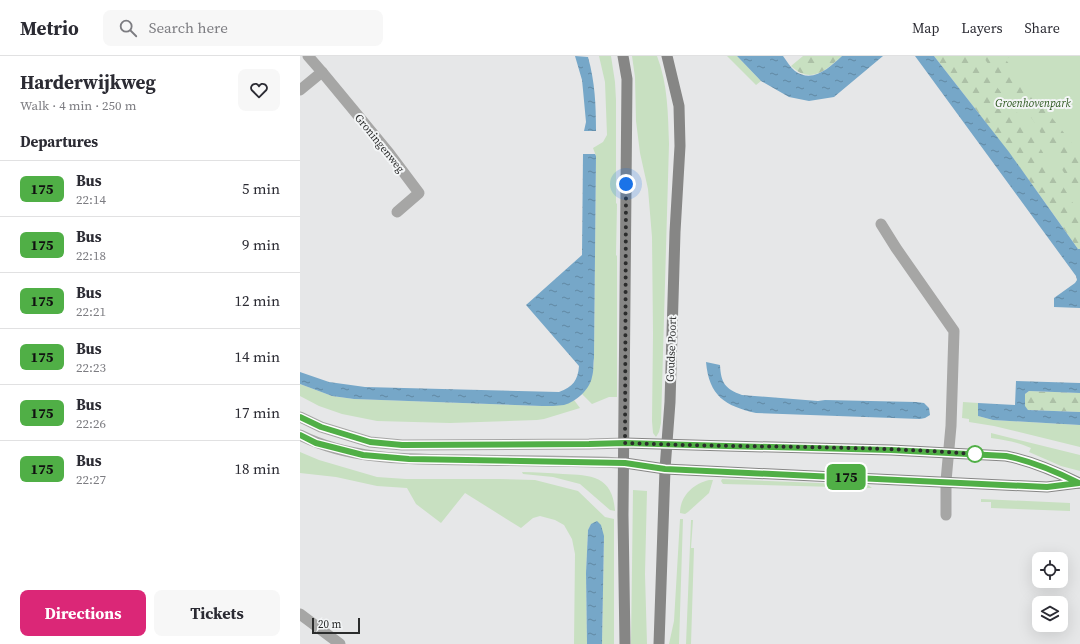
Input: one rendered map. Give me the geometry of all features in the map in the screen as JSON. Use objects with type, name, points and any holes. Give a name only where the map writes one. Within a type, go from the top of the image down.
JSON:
[{"type":"main road","points":[[623,56],[627,78],[625,463],[623,515],[625,644]]},
{"type":"main road","name":"Goudse Poort","points":[[659,644],[665,469],[680,146],[679,106],[667,56]]},
{"type":"main road","points":[[625,443],[891,450],[1006,456],[1049,468],[1080,483]]},
{"type":"main road","points":[[625,463],[665,469],[946,481],[1047,487],[1080,483]]},
{"type":"street","name":"Groningenweg","points":[[308,56],[419,193],[397,212]]},
{"type":"street","points":[[300,90],[322,72]]},
{"type":"street","points":[[881,224],[954,331],[949,452],[946,481],[946,515]]},
{"type":"street","points":[[300,417],[321,427],[370,442],[402,445],[559,445],[625,443]]},
{"type":"street","points":[[300,435],[316,443],[363,455],[409,459],[625,463]]},
{"type":"street","points":[[300,614],[340,644]]},
{"type":"green space","points":[[599,56],[611,56],[616,100],[617,397],[609,397],[592,404],[582,394],[592,377],[594,358],[596,156],[593,148],[603,142],[607,135],[605,82]]},
{"type":"green space","points":[[632,56],[657,56],[663,77],[668,111],[669,144],[661,423],[656,437],[653,433],[652,421],[652,237],[648,189],[640,153],[636,121],[635,77]]},
{"type":"green space","points":[[727,56],[737,56],[761,81],[756,85]]},
{"type":"green space","points":[[803,56],[842,56],[824,70],[812,75],[798,72],[791,66]]},
{"type":"green space","points":[[934,56],[975,56],[978,63],[1026,124],[1080,215],[1080,249],[1078,249],[1009,152]]},
{"type":"green space","name":"Groenhovenpark","points":[[936,56],[1080,56],[1080,248]]},
{"type":"green space","points":[[984,56],[1010,56],[1006,60],[1080,153],[1080,200],[1033,120],[986,61]]},
{"type":"green space","points":[[300,384],[332,396],[354,399],[542,406],[569,403],[574,400],[580,408],[537,420],[450,423],[377,421],[342,414],[319,406],[300,396]]},
{"type":"green space","points":[[1029,391],[1080,393],[1080,412],[1028,410],[1025,407],[1025,394]]},
{"type":"green space","points":[[963,402],[978,403],[978,416],[993,420],[1080,425],[1080,447],[994,426],[969,422],[969,419],[962,418]]},
{"type":"green space","points":[[991,433],[1080,455],[1080,471],[1061,466],[1029,452],[1031,448],[1026,446],[991,438]]},
{"type":"green space","points":[[300,452],[319,460],[377,477],[406,479],[535,480],[578,491],[605,517],[614,519],[614,644],[602,644],[604,536],[591,524],[588,530],[586,573],[587,644],[574,644],[575,554],[572,539],[564,525],[555,520],[540,516],[533,518],[521,528],[465,493],[441,523],[416,504],[407,488],[377,486],[336,477],[300,473]]},
{"type":"green space","points":[[522,472],[583,475],[599,480],[605,484],[610,491],[615,511],[610,510],[580,484],[553,477],[523,474]]},
{"type":"green space","points":[[722,479],[868,485],[872,488],[723,484],[721,481]]},
{"type":"green space","points":[[713,480],[709,493],[688,512],[685,514],[680,513],[682,501],[688,492],[698,484]]},
{"type":"green space","points":[[633,490],[647,491],[645,574],[647,644],[631,644]]},
{"type":"green space","points":[[981,499],[1070,503],[1070,511],[991,508],[991,502],[981,502]]},
{"type":"green space","points":[[680,519],[683,519],[679,644],[669,644],[674,621]]},
{"type":"green space","points":[[691,520],[693,520],[691,548],[694,548],[691,644],[686,644]]},
{"type":"water","points":[[575,56],[588,57],[595,94],[596,131],[584,131],[586,122],[582,80]]},
{"type":"water","points":[[737,56],[783,56],[795,71],[802,75],[808,76],[815,75],[827,69],[842,56],[883,56],[834,97],[809,101],[789,97],[761,81]]},
{"type":"water","points":[[915,56],[934,56],[1009,152],[1078,249],[1080,249],[1080,308],[1054,307],[1054,298],[1075,283],[1077,280],[1076,276]]},
{"type":"water","points":[[583,154],[595,154],[596,156],[594,358],[591,382],[578,398],[564,405],[556,406],[354,399],[332,396],[300,384],[300,372],[329,382],[365,387],[559,392],[568,388],[576,379],[579,366],[526,305],[582,255]]},
{"type":"water","points":[[706,362],[720,365],[721,376],[725,384],[728,388],[742,395],[818,401],[916,402],[924,403],[929,408],[930,415],[920,419],[756,413],[736,407],[720,398],[711,383]]},
{"type":"water","points":[[1016,381],[1080,383],[1080,393],[1029,391],[1025,394],[1025,406],[1028,410],[1080,412],[1080,425],[993,420],[978,416],[978,403],[1015,405]]},
{"type":"water","points":[[597,521],[601,525],[604,536],[602,644],[587,644],[586,573],[588,530],[591,524]]},
{"type":"bus line","name":"175","points":[[300,417],[340,434],[370,442],[402,445],[625,443],[891,450],[1006,456],[1049,468],[1079,483],[1047,487],[946,481],[665,469],[625,463],[409,459],[363,455],[316,443],[300,435]]},
{"type":"route","points":[[626,184],[625,443],[891,450],[975,454]]}]
